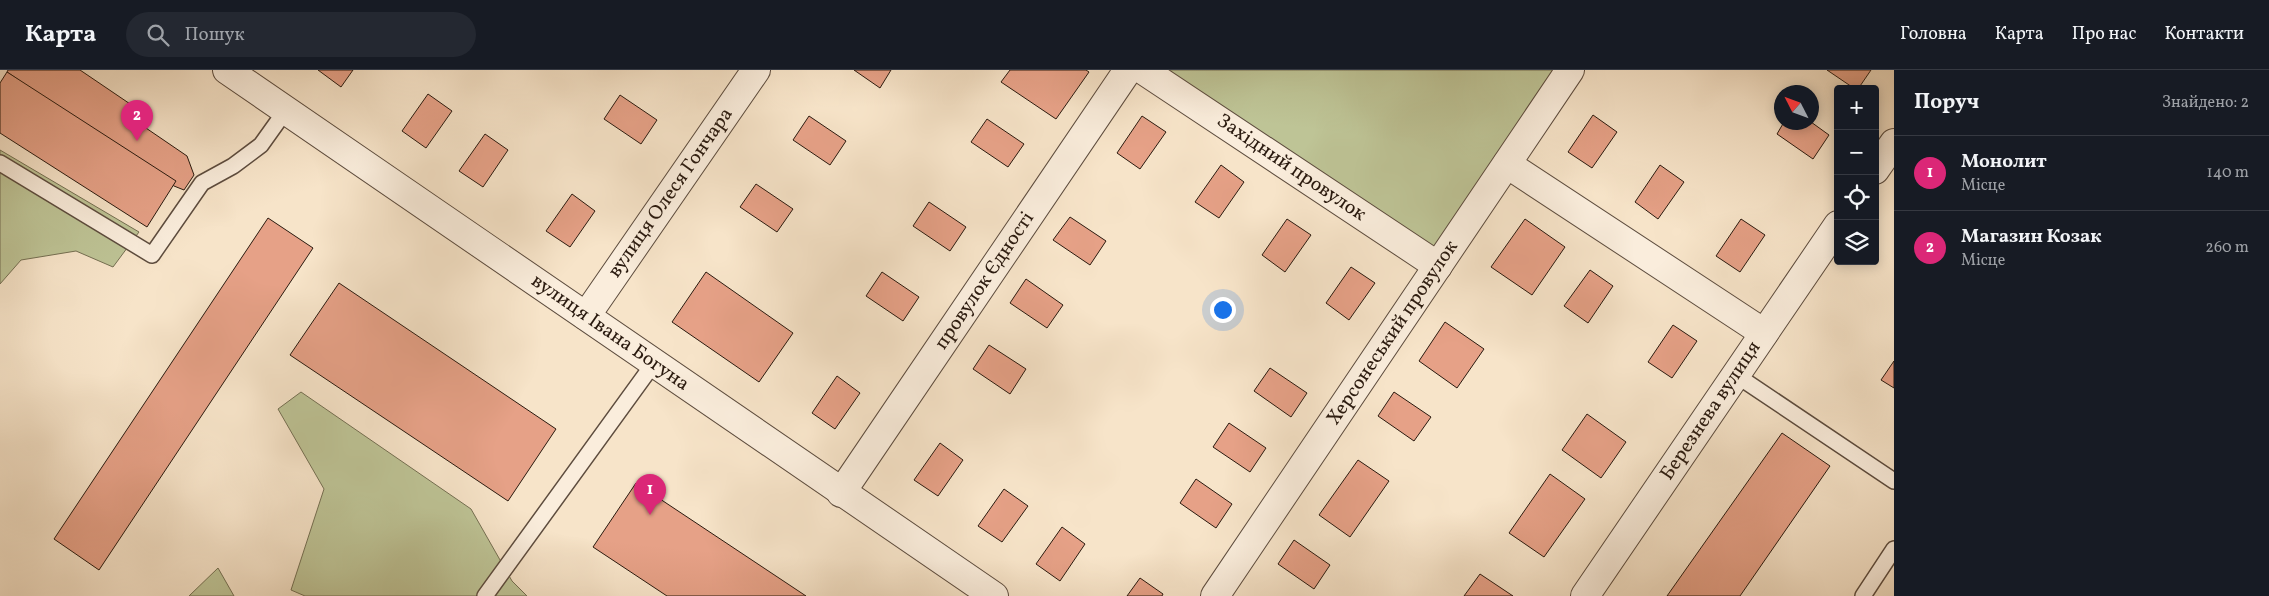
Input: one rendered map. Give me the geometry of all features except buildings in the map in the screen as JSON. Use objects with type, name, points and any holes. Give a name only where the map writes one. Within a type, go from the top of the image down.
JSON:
[{"type":"street","name":"вулиця Олеся Гончара","points":[[586,316],[756,70]]},
{"type":"street","name":"провулок Єдності","points":[[841,493],[1128,70]]},
{"type":"street","name":"Західний провулок","points":[[1143,70],[1438,266]]},
{"type":"street","name":"Херсонеський провулок","points":[[1215,596],[1570,70]]},
{"type":"street","name":"вулиця Івана Богуна","points":[[245,75],[286,110],[841,493],[994,596]]},
{"type":"street","points":[[1879,164],[1894,143]]},
{"type":"street","points":[[1507,164],[1764,333]]},
{"type":"street","name":"Березнева вулиця","points":[[1584,596],[1834,231]]},
{"type":"lane","points":[[0,163],[152,255],[202,183],[233,166],[261,145],[286,110]]},
{"type":"lane","points":[[485,596],[654,363]]},
{"type":"lane","points":[[1736,375],[1894,481]]},
{"type":"lane","points":[[1863,596],[1894,549]]},
{"type":"green space","points":[[1143,70],[1570,70],[1438,266]]},
{"type":"green space","points":[[0,150],[139,232],[113,267],[76,251],[21,260],[0,284]]},
{"type":"green space","points":[[301,392],[471,509],[512,581],[527,596],[305,596],[291,590],[324,489],[278,409]]},
{"type":"green space","points":[[218,568],[234,596],[189,596]]},
{"type":"place","name":"Магазин Козак","points":[[137,141]]},
{"type":"place","name":"Монолит","points":[[650,515]]}]
